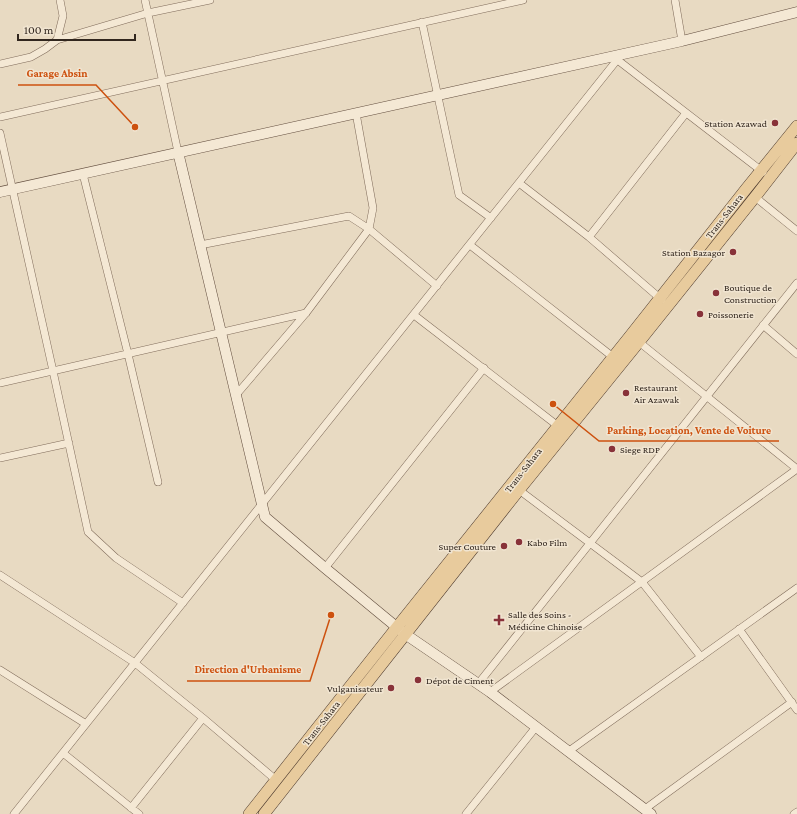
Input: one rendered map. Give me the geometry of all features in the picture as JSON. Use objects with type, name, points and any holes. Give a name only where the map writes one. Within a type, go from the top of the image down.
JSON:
[{"type":"main road","name":"Trans-Sahara","points":[[264,814],[401,630],[558,426],[797,126]]},
{"type":"main road","name":"Trans-Sahara","points":[[249,814],[519,490],[668,306],[797,143]]},
{"type":"street","points":[[57,40],[63,16],[60,0]]},
{"type":"street","points":[[145,0],[178,152],[265,516],[325,568],[401,630],[490,692],[648,812],[792,702]]},
{"type":"street","points":[[0,64],[31,57],[57,40],[148,13],[210,0]]},
{"type":"street","points":[[0,117],[520,0]]},
{"type":"street","points":[[675,0],[682,41]]},
{"type":"street","points":[[0,192],[438,95],[615,58],[797,12]]},
{"type":"street","points":[[422,22],[459,195],[491,218]]},
{"type":"street","points":[[615,58],[770,177]]},
{"type":"street","points":[[14,814],[470,245],[615,58]]},
{"type":"street","points":[[236,395],[306,313],[368,229],[373,208],[356,113]]},
{"type":"street","points":[[589,237],[686,113]]},
{"type":"street","points":[[0,133],[88,532],[116,558],[183,603]]},
{"type":"street","points":[[83,174],[158,482]]},
{"type":"street","points":[[519,183],[589,237],[668,306]]},
{"type":"street","points":[[755,197],[797,231]]},
{"type":"street","points":[[200,245],[349,216],[368,229],[437,286]]},
{"type":"street","points":[[470,245],[613,357]]},
{"type":"street","points":[[478,684],[797,283]]},
{"type":"street","points":[[0,383],[306,313]]},
{"type":"street","points":[[414,315],[558,426]]},
{"type":"street","points":[[763,325],[797,354]]},
{"type":"street","points":[[490,692],[797,469],[639,342]]},
{"type":"street","points":[[325,568],[484,368]]},
{"type":"street","points":[[0,458],[69,443]]},
{"type":"street","points":[[519,490],[642,582],[701,657]]},
{"type":"street","points":[[0,575],[135,663],[276,780]]},
{"type":"street","points":[[568,752],[797,588]]},
{"type":"street","points":[[739,629],[797,710]]},
{"type":"street","points":[[0,670],[86,724]]},
{"type":"street","points":[[132,808],[203,718]]},
{"type":"street","points":[[466,814],[536,727]]},
{"type":"street","points":[[63,753],[139,814]]},
{"type":"place","name":"Station Azawad","points":[[775,123]]},
{"type":"place","name":"Garage Absin","points":[[135,127]]},
{"type":"place","name":"Station Bazagor","points":[[733,252]]},
{"type":"place","name":"Boutique de Construction","points":[[716,293]]},
{"type":"place","name":"Poissonerie","points":[[700,314]]},
{"type":"place","name":"Restaurant Air Azawak","points":[[626,393]]},
{"type":"place","name":"Parking, Location, Vente de Voiture","points":[[553,404]]},
{"type":"place","name":"Siege RDP","points":[[612,449]]},
{"type":"place","name":"Kabo Film","points":[[519,542]]},
{"type":"place","name":"Super Couture","points":[[504,546]]},
{"type":"place","name":"Direction d'Urbanisme","points":[[331,615]]},
{"type":"place","name":"Salle des Soins - Médicine Chinoise","points":[[499,620]]},
{"type":"place","name":"Dépot de Ciment","points":[[418,680]]},
{"type":"place","name":"Vulganisateur","points":[[391,688]]}]
